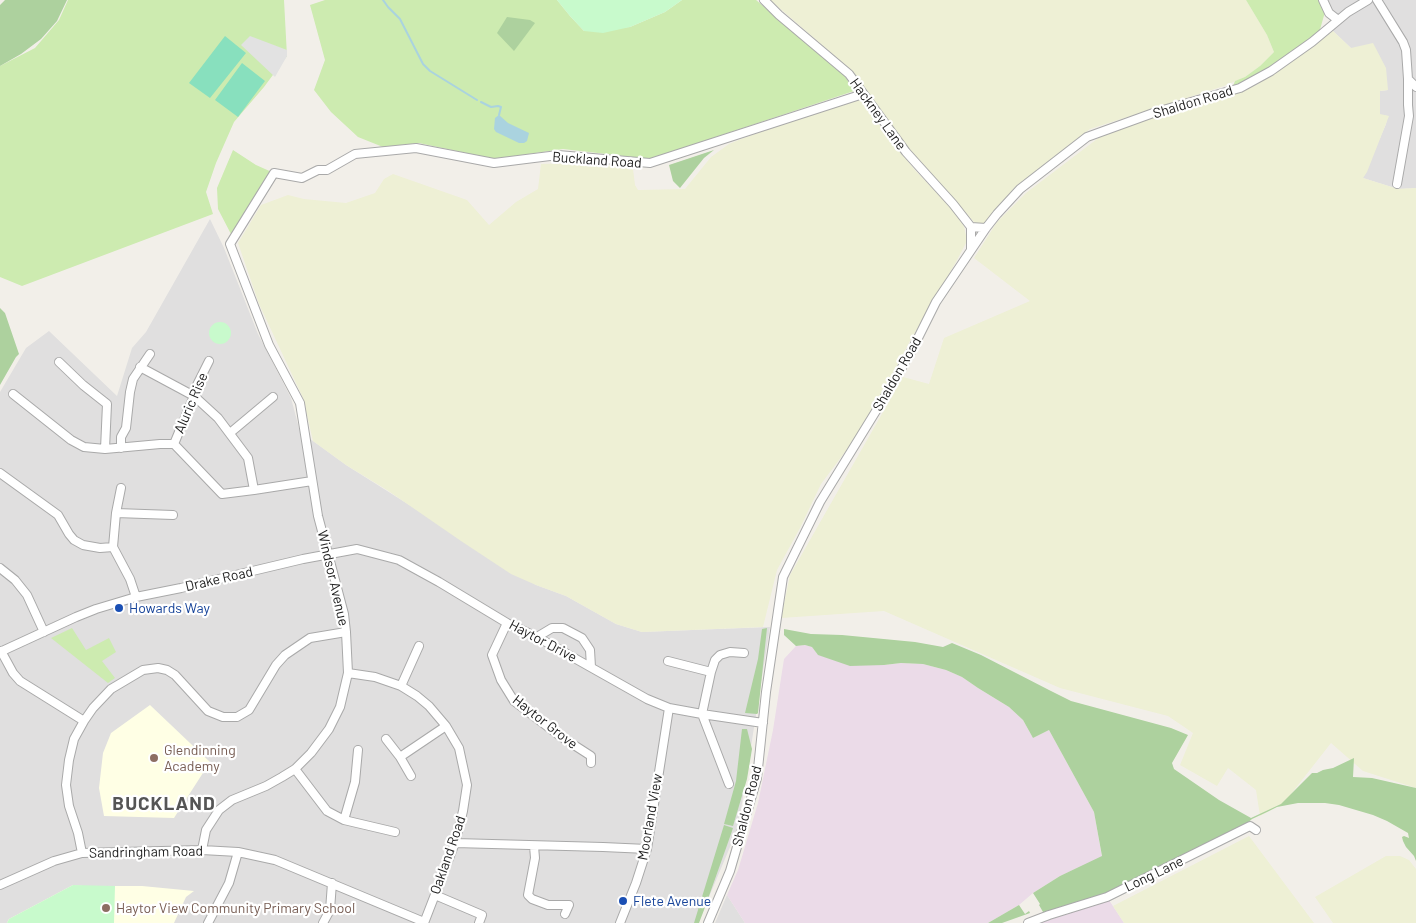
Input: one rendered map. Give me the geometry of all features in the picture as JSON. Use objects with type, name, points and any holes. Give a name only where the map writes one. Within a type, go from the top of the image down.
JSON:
[{"type":"street","name":"Hackney Lane","points":[[764,0],[849,74],[906,152],[971,227]]},
{"type":"street","points":[[1323,0],[1329,13],[1338,20]]},
{"type":"street","name":"Shaldon Road","points":[[708,923],[730,871],[757,778],[783,577],[820,502],[892,385],[936,302],[986,228],[1020,189],[1087,137],[1156,112],[1240,88],[1271,71],[1322,34],[1348,12],[1368,0]]},
{"type":"street","points":[[1377,0],[1406,50],[1409,116],[1397,184]]},
{"type":"street","points":[[1322,34],[1329,13]]},
{"type":"street","points":[[1406,50],[1416,48]]},
{"type":"street","points":[[1408,79],[1416,87]]},
{"type":"street","name":"Buckland Road","points":[[312,481],[300,403],[269,345],[230,244],[274,174],[302,178],[318,170],[327,170],[355,154],[416,148],[494,163],[558,155],[650,163],[863,94]]},
{"type":"street","points":[[971,249],[971,227],[986,228]]},
{"type":"street","points":[[120,448],[121,437],[126,428],[133,379],[150,354]]},
{"type":"street","name":"Aluric Rise","points":[[174,444],[197,384],[209,361]]},
{"type":"street","points":[[59,362],[83,385],[107,404],[105,449]]},
{"type":"street","points":[[140,367],[194,396],[218,418],[248,458],[254,490]]},
{"type":"street","points":[[13,394],[72,440],[84,447],[105,449],[174,444],[222,494],[312,481]]},
{"type":"street","points":[[230,433],[274,396]]},
{"type":"street","points":[[0,472],[58,515],[74,540],[83,545],[100,548],[113,547]]},
{"type":"street","name":"Windsor Avenue","points":[[202,850],[206,830],[219,810],[232,800],[266,786],[295,769],[329,729],[340,706],[348,673],[344,614],[318,516],[312,481]]},
{"type":"street","points":[[120,488],[113,547],[130,579],[136,597]]},
{"type":"street","points":[[116,513],[173,515]]},
{"type":"street","name":"Haytor Drive","points":[[328,554],[357,549],[399,560],[507,623],[537,637],[647,699],[669,708],[763,723]]},
{"type":"street","name":"Drake Road","points":[[0,651],[96,609],[136,597],[328,554]]},
{"type":"street","points":[[0,568],[15,580],[27,595],[44,632]]},
{"type":"street","name":"Haytor Grove","points":[[507,623],[492,655],[501,680],[514,701],[560,736],[591,756],[591,763]]},
{"type":"street","points":[[537,637],[552,628],[563,628],[582,638],[590,650],[590,667]]},
{"type":"street","points":[[82,853],[69,806],[66,785],[69,760],[74,738],[92,708],[118,683],[143,670],[158,668],[167,670],[175,675],[208,711],[223,717],[237,717],[249,710],[276,665],[285,655],[310,638],[346,632]]},
{"type":"street","points":[[401,686],[419,646]]},
{"type":"street","points":[[0,651],[20,681],[84,721]]},
{"type":"street","points":[[729,784],[702,714],[710,672],[715,660],[720,654],[730,652],[744,653]]},
{"type":"street","points":[[668,661],[710,672]]},
{"type":"street","name":"Oakland Road","points":[[348,673],[375,677],[401,686],[418,696],[446,726],[459,748],[467,785],[463,811],[455,843],[424,922]]},
{"type":"street","name":"Moorland View","points":[[620,923],[647,849],[669,708]]},
{"type":"street","points":[[400,757],[446,726]]},
{"type":"street","points":[[386,739],[400,757],[411,776]]},
{"type":"street","points":[[344,820],[355,782],[358,750]]},
{"type":"street","points":[[295,769],[327,811],[344,820],[395,832]]},
{"type":"street","name":"Long Lane","points":[[1049,915],[1107,897],[1250,826],[1256,830]]},
{"type":"street","points":[[455,843],[647,849]]},
{"type":"street","points":[[534,846],[535,858],[528,895],[532,899],[548,905],[569,904],[566,914]]},
{"type":"street","name":"Sandringham Road","points":[[0,885],[54,861],[82,853],[202,850],[238,852],[275,860],[424,922]]},
{"type":"street","points":[[218,923],[208,921],[229,883],[238,852]]},
{"type":"street","points":[[323,923],[330,910],[332,883]]},
{"type":"street","points":[[434,895],[482,915],[479,923]]},
{"type":"street","points":[[1028,923],[1049,915],[1054,923]]},
{"type":"shaded area","points":[[770,0],[1246,0],[1267,35],[1274,52],[1245,77],[1224,86],[1090,129],[1015,187],[985,223],[975,223],[912,155],[850,69]]},
{"type":"shaded area","points":[[1324,0],[1416,0],[1416,188],[1398,189],[1363,178],[1388,116],[1380,115],[1380,91],[1388,90],[1351,48],[1333,31]]},
{"type":"shaded area","points":[[1333,31],[1351,48],[1373,43],[1386,68],[1388,90],[1380,91],[1380,114],[1389,116],[1363,178],[1398,189],[1416,188],[1416,788],[1363,771],[1331,743],[1284,803],[1260,816],[1256,790],[1228,768],[1217,786],[1180,765],[1193,733],[1168,716],[1060,688],[884,611],[781,618],[790,575],[903,377],[929,384],[944,338],[1030,301],[974,258],[997,222],[1026,193],[1101,136],[1152,117],[1208,102],[1256,85]]},
{"type":"shaded area","points":[[250,36],[287,50],[287,56],[275,77],[241,45]]},
{"type":"shaded area","points":[[861,99],[914,169],[952,209],[964,226],[967,241],[863,428],[821,484],[777,570],[763,627],[642,632],[616,624],[566,596],[511,574],[387,490],[346,465],[313,441],[303,398],[259,304],[238,243],[261,205],[288,195],[304,199],[346,203],[375,193],[384,179],[393,174],[467,200],[489,225],[516,202],[538,189],[541,164],[604,164],[633,169],[635,185],[638,190],[685,189],[711,157],[729,144],[826,109]]},
{"type":"shaded area","name":"BUCKLAND","points":[[210,219],[224,248],[258,334],[291,398],[300,432],[346,465],[536,585],[566,596],[616,624],[642,632],[770,627],[738,828],[698,923],[0,923],[0,392],[26,348],[49,331],[117,396],[132,348],[146,332]]},
{"type":"shaded area","points":[[805,645],[812,647],[818,655],[884,665],[901,663],[923,664],[946,670],[962,677],[1009,707],[1023,720],[1033,738],[1049,730],[1094,812],[1102,857],[1060,876],[1033,893],[1019,905],[988,923],[745,923],[727,895],[738,870],[758,803],[773,730],[784,659],[796,646]]},
{"type":"shaded area","name":"Glendinning Academy","points":[[150,705],[210,762],[174,818],[104,816],[99,788],[103,753],[111,733]]},
{"type":"shaded area","points":[[1249,836],[1314,923],[1124,923],[1113,906]]},
{"type":"shaded area","points":[[1386,856],[1400,856],[1409,860],[1416,869],[1416,923],[1333,923],[1315,897]]},
{"type":"shaded area","name":"Haytor View Community Primary School","points":[[73,885],[142,886],[194,891],[186,897],[174,923],[7,923],[9,919]]},
{"type":"shaded area","points":[[727,895],[745,923],[715,923]]},
{"type":"shaded area","points":[[1107,897],[1124,923],[1028,923]]},
{"type":"green space","points":[[5,0],[67,0],[57,21],[41,39],[21,54],[0,66],[0,5]]},
{"type":"green space","points":[[68,0],[284,0],[287,56],[234,122],[206,192],[213,214],[22,286],[0,277],[0,66],[35,48],[59,20]]},
{"type":"green space","points":[[325,0],[557,0],[584,31],[630,27],[665,12],[682,0],[756,0],[843,73],[854,91],[650,159],[563,149],[494,159],[419,143],[383,147],[358,137],[331,112],[314,90],[325,60],[310,5]]},
{"type":"green space","points":[[557,0],[682,0],[665,12],[630,27],[603,33],[584,31]]},
{"type":"green space","points":[[1246,0],[1320,0],[1325,12],[1319,33],[1269,69],[1240,85],[1233,86],[1235,81],[1245,77],[1260,66],[1274,52],[1267,35]]},
{"type":"green space","points":[[507,17],[530,20],[535,23],[514,51],[497,33]]},
{"type":"green space","points":[[225,36],[246,53],[210,98],[189,83]]},
{"type":"green space","points":[[242,63],[265,81],[238,117],[215,100]]},
{"type":"green space","points":[[233,150],[256,165],[274,173],[232,236],[218,209],[217,188]]},
{"type":"green space","points":[[714,150],[704,158],[680,188],[673,181],[669,165]]},
{"type":"green space","points":[[0,308],[5,313],[19,354],[0,385]]},
{"type":"green space","points":[[220,322],[228,325],[231,333],[228,341],[220,344],[212,341],[209,333],[212,325]]},
{"type":"green space","points":[[72,628],[86,650],[109,638],[116,652],[102,661],[115,678],[108,683],[51,638]]},
{"type":"green space","points":[[767,628],[758,713],[745,713],[758,659],[762,629]]},
{"type":"green space","points":[[784,629],[811,634],[915,642],[943,647],[952,643],[981,655],[1071,701],[1171,728],[1188,735],[1172,763],[1174,769],[1219,800],[1251,818],[1281,804],[1312,773],[1333,768],[1354,758],[1353,777],[1372,778],[1416,788],[1416,861],[1403,841],[1402,837],[1404,836],[1409,838],[1408,833],[1387,821],[1339,805],[1298,803],[1277,807],[1252,819],[1243,827],[1106,893],[1043,912],[1033,893],[1060,876],[1102,856],[1094,812],[1049,730],[1033,738],[1023,720],[1009,707],[962,677],[946,670],[923,664],[901,663],[850,666],[818,655],[812,647],[805,645],[796,646],[784,635]]},
{"type":"green space","points":[[742,729],[747,729],[752,749],[747,779],[733,826],[724,824],[736,781]]},
{"type":"green space","points":[[724,825],[733,828],[699,923],[694,923]]},
{"type":"green space","points":[[73,885],[115,886],[114,923],[7,923],[9,919]]},
{"type":"green space","points":[[1019,905],[1025,914],[1029,911],[1030,913],[1002,923],[988,923]]},
{"type":"water","points":[[499,115],[508,123],[529,133],[527,141],[519,143],[496,132],[494,129],[495,118]]},
{"type":"waterway","points":[[383,0],[400,19],[423,64],[430,71],[477,100]]},
{"type":"waterway","points":[[481,102],[491,107],[501,107],[499,115]]},
{"type":"place","name":"Howards Way","points":[[119,608]]},
{"type":"place","name":"Glendinning Academy","points":[[154,758]]},
{"type":"place","name":"Flete Avenue","points":[[623,901]]},
{"type":"place","name":"Haytor View Community Primary School","points":[[106,908]]},
{"type":"district","name":"BUCKLAND","points":[[164,804]]}]
